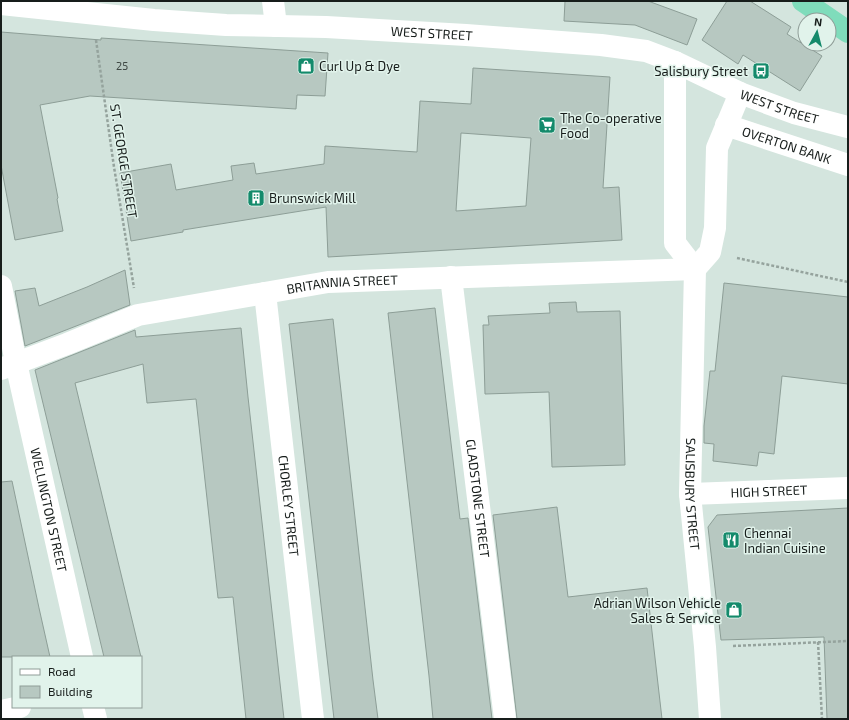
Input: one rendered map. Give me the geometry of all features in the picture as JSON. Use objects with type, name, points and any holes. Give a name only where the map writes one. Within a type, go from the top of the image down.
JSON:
[{"type":"highway","points":[[803,1],[848,32]]},
{"type":"street","points":[[273,1],[276,26]]},
{"type":"street","name":"WEST STREET","points":[[1,4],[86,7],[154,20],[219,25],[326,27],[466,35],[601,45],[646,51],[675,62],[740,93],[794,113],[848,127]]},
{"type":"street","points":[[675,62],[675,243],[695,269],[710,252],[715,228],[717,148],[740,93]]},
{"type":"street","name":"OVERTON BANK","points":[[726,125],[848,165]]},
{"type":"street","name":"BRITANNIA STREET","points":[[9,366],[142,314],[328,282],[695,269]]},
{"type":"street","name":"SALISBURY STREET","points":[[695,269],[690,494],[705,647],[710,719]]},
{"type":"street","name":"GLADSTONE STREET","points":[[451,277],[505,719]]},
{"type":"street","name":"WELLINGTON STREET","points":[[1,286],[9,366],[82,656]]},
{"type":"street","name":"CHORLEY STREET","points":[[265,293],[313,719]]},
{"type":"street","name":"HIGH STREET","points":[[690,494],[848,488]]},
{"type":"street","points":[[1,711],[15,708]]},
{"type":"street","points":[[93,708],[96,719]]},
{"type":"path","name":"ST. GEORGE STREET","points":[[86,7],[95,38],[114,167],[142,314]]},
{"type":"path","points":[[710,252],[848,282]]},
{"type":"path","points":[[705,647],[848,641]]},
{"type":"path","points":[[818,642],[822,719]]},
{"type":"building","points":[[565,1],[648,1],[697,19],[687,45],[635,25],[564,21]]},
{"type":"building","points":[[727,1],[750,1],[791,27],[787,34],[797,40],[797,52],[816,52],[822,56],[800,91],[743,55],[738,64],[702,40]]},
{"type":"building","points":[[1,32],[101,40],[101,38],[328,53],[325,96],[297,95],[296,109],[90,96],[40,105],[63,231],[15,240],[1,165]]},
{"type":"building","points":[[473,68],[610,77],[603,188],[619,187],[622,240],[328,257],[326,207],[183,230],[183,232],[131,241],[120,173],[171,164],[176,190],[233,180],[231,166],[254,163],[256,174],[324,164],[325,146],[417,152],[420,101],[471,104]],"holes":[[[461,133],[531,138],[526,206],[456,211]]]},
{"type":"building","points":[[125,270],[130,305],[25,346],[15,291],[35,288],[39,306]]},
{"type":"building","points":[[724,283],[848,297],[848,384],[782,376],[774,454],[759,452],[757,466],[713,461],[714,444],[704,443],[704,426],[710,371],[715,371]]},
{"type":"building","points":[[576,302],[577,312],[620,311],[625,465],[552,467],[549,392],[485,394],[483,325],[489,325],[488,316],[550,313],[549,303]]},
{"type":"building","points":[[435,308],[460,519],[468,518],[492,719],[433,719],[388,313]]},
{"type":"building","points":[[333,319],[378,719],[334,719],[289,324]]},
{"type":"building","points":[[241,328],[284,719],[246,719],[233,597],[218,598],[196,399],[147,403],[143,364],[75,383],[141,656],[104,656],[35,370],[135,330],[136,337]]},
{"type":"building","points":[[12,481],[50,656],[1,657],[1,482]]},
{"type":"building","points":[[557,507],[568,597],[647,588],[662,719],[517,719],[493,515]]},
{"type":"building","points":[[848,508],[848,719],[827,719],[824,637],[721,640],[708,527],[717,515]]},
{"type":"place","name":"Curl Up & Dye","points":[[306,66]]},
{"type":"place","name":"Salisbury Street","points":[[761,71]]},
{"type":"place","name":"The Co-operative Food","points":[[547,125]]},
{"type":"place","name":"Brunswick Mill","points":[[256,198]]},
{"type":"place","name":"Chennai Indian Cuisine","points":[[731,540]]},
{"type":"place","name":"Adrian Wilson Vehicle Sales & Service","points":[[734,610]]}]
